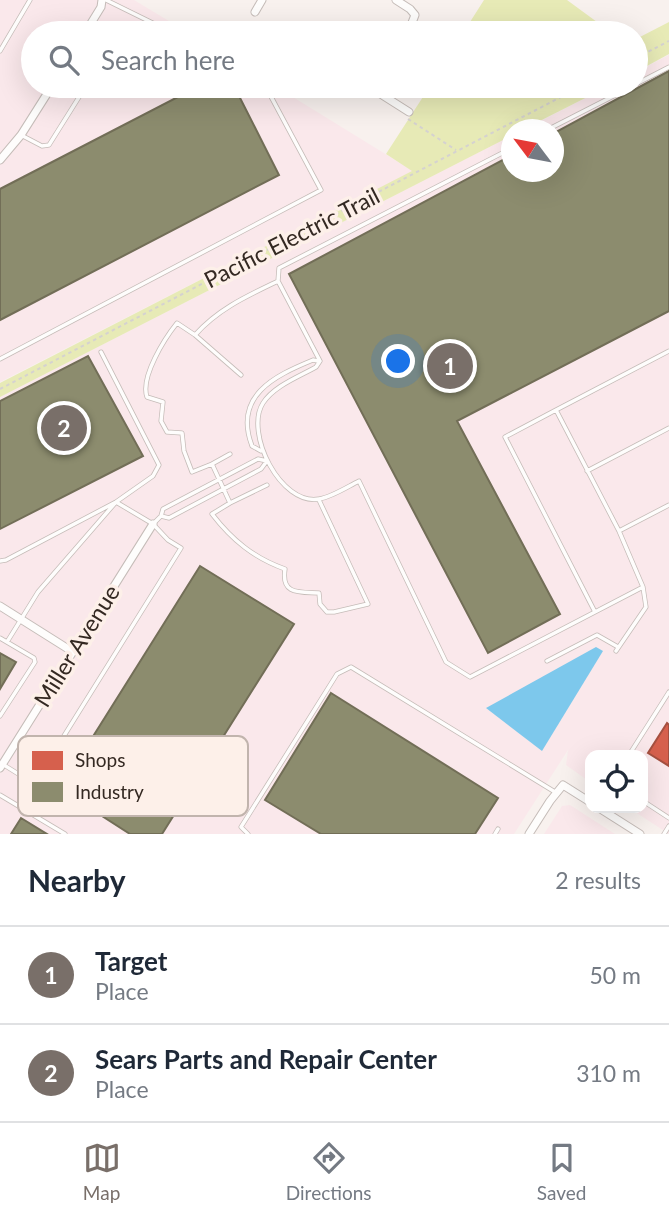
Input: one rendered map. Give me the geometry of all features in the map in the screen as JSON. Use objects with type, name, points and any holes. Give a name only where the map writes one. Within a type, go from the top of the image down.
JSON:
[{"type":"street","points":[[93,21],[104,0]]},
{"type":"street","points":[[255,12],[262,0]]},
{"type":"street","points":[[396,0],[415,15],[413,21]]},
{"type":"street","points":[[0,160],[22,135],[45,98]]},
{"type":"street","points":[[386,98],[407,114]]},
{"type":"street","name":"Miller Avenue","points":[[20,736],[153,524]]},
{"type":"street","points":[[0,606],[73,652]]},
{"type":"street","name":"Miller Avenue","points":[[1,766],[18,739]]},
{"type":"street","points":[[529,834],[564,785],[585,799]]},
{"type":"street","points":[[607,813],[640,834]]},
{"type":"lane","points":[[0,51],[30,0]]},
{"type":"lane","points":[[104,0],[145,21]]},
{"type":"lane","points":[[648,78],[669,67]]},
{"type":"lane","points":[[22,135],[42,146],[49,145],[78,98]]},
{"type":"lane","points":[[0,359],[321,190],[272,98]]},
{"type":"lane","points":[[564,121],[609,98]]},
{"type":"lane","points":[[320,362],[278,281],[277,272],[283,264],[501,154]]},
{"type":"lane","points":[[195,335],[212,317],[231,304],[278,281]]},
{"type":"lane","points":[[230,454],[192,472],[182,433],[172,433],[163,427],[163,402],[147,397],[145,391],[152,365],[163,342],[177,323],[241,375]]},
{"type":"lane","points":[[595,612],[505,437],[669,351]]},
{"type":"lane","points":[[0,561],[116,502],[153,476],[159,465],[101,352]]},
{"type":"lane","points":[[261,451],[252,446],[247,426],[248,414],[258,391],[308,361],[313,359],[320,362]]},
{"type":"lane","points":[[320,362],[316,368],[268,396],[261,406],[257,426],[261,451],[278,477],[293,492],[319,499],[359,481],[446,662],[470,677],[643,587]]},
{"type":"lane","points":[[547,660],[597,635],[617,649],[646,607],[643,587],[619,531],[556,410]]},
{"type":"lane","points":[[587,471],[669,428]]},
{"type":"lane","points":[[153,524],[161,516],[163,509],[258,459],[267,461]]},
{"type":"lane","points":[[161,516],[169,518],[261,469],[267,461]]},
{"type":"lane","points":[[212,464],[230,503]]},
{"type":"lane","points":[[267,485],[212,514],[227,533],[248,551],[285,569],[284,583],[288,588],[296,592],[319,593],[320,604],[327,612],[368,604],[319,499]]},
{"type":"lane","points":[[63,736],[181,548],[168,540],[153,524],[116,502]]},
{"type":"lane","points":[[7,642],[38,592],[116,502]]},
{"type":"lane","points":[[619,531],[669,505]]},
{"type":"lane","points":[[0,638],[34,658],[35,662],[0,716]]},
{"type":"lane","points":[[248,816],[337,674],[351,667],[557,793]]},
{"type":"lane","points":[[632,750],[669,692]]},
{"type":"lane","points":[[1,766],[18,775]]},
{"type":"lane","points":[[0,795],[18,806]]},
{"type":"lane","points":[[648,804],[669,818]]},
{"type":"lane","points":[[35,816],[65,834]]},
{"type":"lane","points":[[247,834],[241,827],[248,816]]},
{"type":"lane","points":[[664,834],[669,826]]},
{"type":"path","points":[[648,52],[669,41]]},
{"type":"path","name":"Pacific Electric Trail","points":[[0,390],[559,98]]},
{"type":"path","points":[[407,114],[457,150]]},
{"type":"shaded area","points":[[0,0],[134,0],[169,21],[21,21],[21,98],[294,98],[413,171],[0,382]]},
{"type":"shaded area","points":[[669,55],[669,834],[637,813],[648,813],[648,750],[585,750],[585,778],[566,765],[568,750],[514,834],[0,834],[0,397],[501,141],[501,182],[564,182],[564,119],[545,119],[586,98],[648,98],[648,66]]},
{"type":"shaded area","points":[[570,805],[615,834],[544,834],[562,806]]},
{"type":"green space","points":[[484,0],[567,0],[596,21],[471,21]]},
{"type":"green space","points":[[669,22],[669,54],[648,65],[648,33]]},
{"type":"green space","points":[[422,98],[585,98],[544,119],[501,119],[501,141],[0,397],[0,383],[412,171],[386,154]]},
{"type":"water","points":[[596,647],[603,651],[542,751],[486,708]]},
{"type":"building: Shops","points":[[667,723],[669,766],[648,753]]},
{"type":"building: Industry","points":[[669,71],[669,311],[457,421],[560,614],[488,653],[289,274],[501,161],[501,182],[564,182],[564,128],[619,98],[648,98],[648,82]]},
{"type":"building: Industry","points":[[176,98],[240,98],[279,175],[0,320],[0,189]]},
{"type":"building: Industry","points":[[88,356],[143,456],[0,529],[0,401]]},
{"type":"building: Industry","points":[[200,566],[294,624],[224,736],[93,736]]},
{"type":"building: Industry","points":[[0,653],[16,662],[0,689]]},
{"type":"building: Industry","points":[[331,693],[498,798],[475,834],[321,834],[265,800]]},
{"type":"building: Industry","points":[[102,816],[173,816],[162,834],[130,834]]},
{"type":"building: Industry","points":[[21,818],[47,834],[11,834]]},
{"type":"place","name":"Target","points":[[450,366]]},
{"type":"place","name":"Sears Parts and Repair Center","points":[[64,428]]}]
